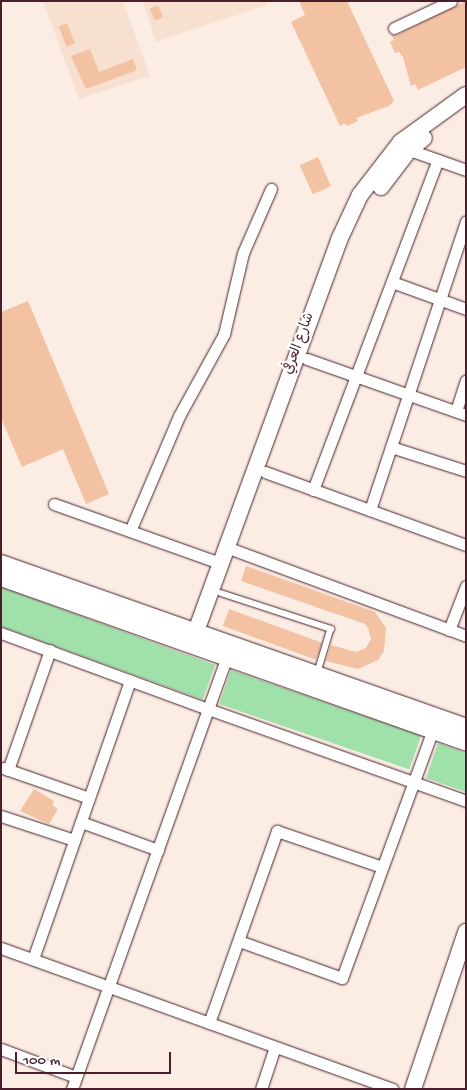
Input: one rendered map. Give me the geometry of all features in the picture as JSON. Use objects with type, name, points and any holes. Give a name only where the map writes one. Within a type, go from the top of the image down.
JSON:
[{"type":"street","points":[[394,28],[451,1]]},
{"type":"street","name":"شارع العرفي","points":[[200,636],[222,593],[231,549],[339,240],[360,195],[403,148],[466,95]]},
{"type":"street","name":"شارع العرفي","points":[[200,636],[220,564],[231,549],[265,472],[349,244],[370,201],[403,148],[466,108]]},
{"type":"street","points":[[403,148],[466,170]]},
{"type":"street","points":[[313,490],[438,160]]},
{"type":"street","points":[[130,531],[179,416],[224,334],[243,253],[271,189]]},
{"type":"street","points":[[370,510],[466,222]]},
{"type":"street","points":[[392,282],[466,309]]},
{"type":"street","points":[[306,359],[461,413],[466,381]]},
{"type":"street","points":[[391,447],[466,471]]},
{"type":"street","points":[[265,472],[466,545]]},
{"type":"street","points":[[54,504],[220,564]]},
{"type":"street","points":[[231,549],[466,636]]},
{"type":"street","points":[[1,564],[317,676],[434,724],[466,743]]},
{"type":"street","points":[[1,578],[226,660],[434,724],[466,727]]},
{"type":"street","points":[[449,630],[466,586]]},
{"type":"street","points":[[1,633],[466,801]]},
{"type":"street","points":[[50,650],[5,769],[89,798]]},
{"type":"street","points":[[72,1089],[226,660]]},
{"type":"street","points":[[33,959],[130,680]]},
{"type":"street","points":[[239,942],[342,978],[434,724]]},
{"type":"street","points":[[1,816],[74,840]]},
{"type":"street","points":[[81,822],[158,850]]},
{"type":"street","points":[[209,1023],[277,831],[382,867]]},
{"type":"street","points":[[413,1089],[466,932]]},
{"type":"street","points":[[1,948],[392,1089]]},
{"type":"street","points":[[261,1089],[275,1047]]},
{"type":"street","points":[[1,1049],[76,1077]]},
{"type":"lane","points":[[222,593],[331,629],[317,676]]},
{"type":"shaded area","points":[[43,1],[123,1],[150,76],[79,99]]},
{"type":"shaded area","points":[[143,1],[266,1],[267,5],[156,42]]},
{"type":"green space","points":[[1,587],[215,665],[203,700],[1,626]]},
{"type":"green space","points":[[231,670],[421,735],[409,769],[219,704]]},
{"type":"green space","points":[[438,743],[466,753],[466,792],[426,778]]},
{"type":"building","points":[[299,1],[347,1],[394,101],[389,106],[356,118],[358,121],[347,126],[345,123],[340,126],[291,22],[305,15]]},
{"type":"building","points":[[466,1],[466,67],[418,90],[415,84],[411,86],[403,57],[399,52],[395,53],[390,42],[394,40],[391,35],[397,35]]},
{"type":"building","points":[[158,5],[163,17],[155,20],[150,9]]},
{"type":"building","points":[[67,23],[75,44],[66,47],[59,26]]},
{"type":"building","points":[[90,49],[99,72],[133,59],[137,70],[86,89],[71,56]]},
{"type":"building","points":[[318,157],[331,186],[313,194],[300,165]]},
{"type":"building","points":[[28,301],[109,494],[86,504],[63,449],[22,467],[1,418],[1,312]]},
{"type":"building","points":[[246,566],[375,612],[386,628],[384,651],[378,660],[358,669],[326,661],[331,645],[356,652],[366,648],[371,639],[365,624],[241,581]]},
{"type":"building","points":[[229,609],[322,643],[316,660],[223,626]]},
{"type":"building","points":[[34,789],[54,801],[52,805],[58,809],[49,824],[20,811]]}]
